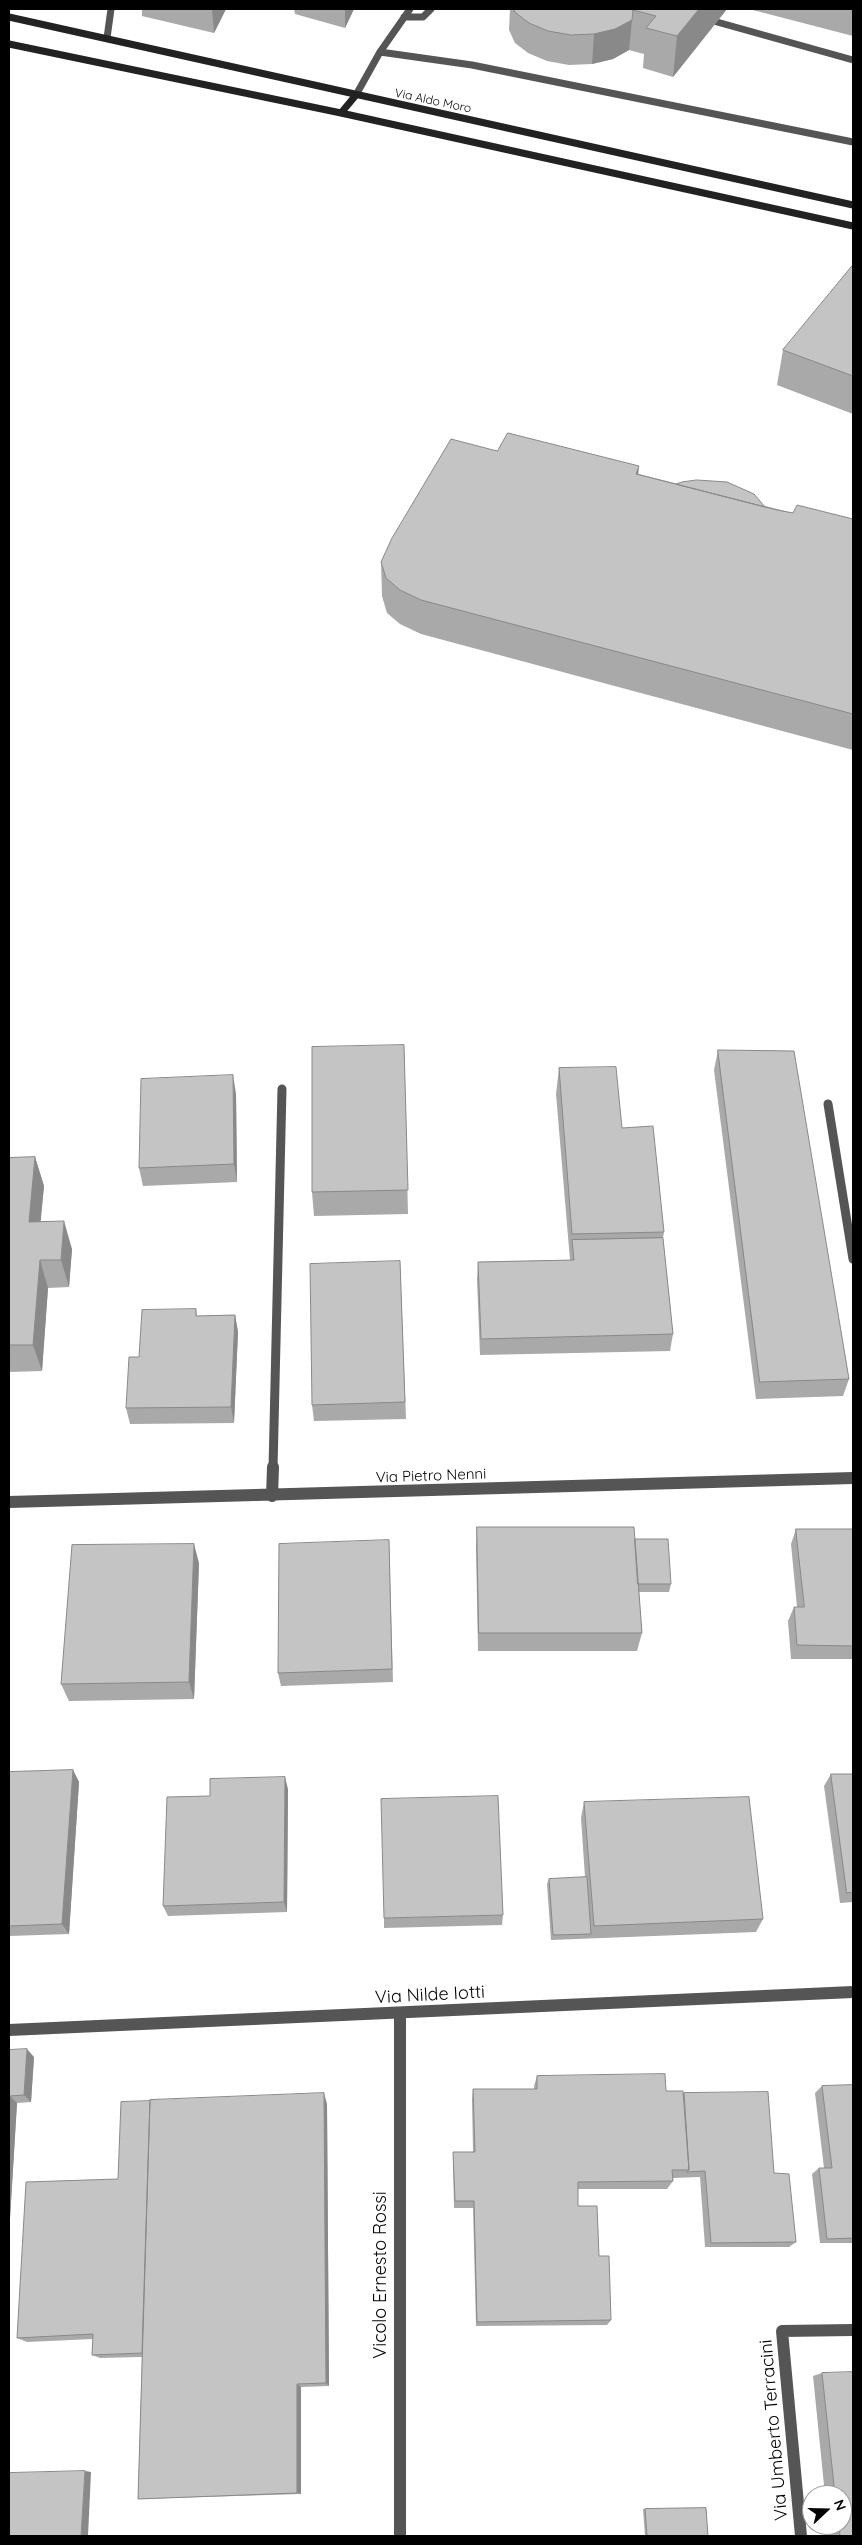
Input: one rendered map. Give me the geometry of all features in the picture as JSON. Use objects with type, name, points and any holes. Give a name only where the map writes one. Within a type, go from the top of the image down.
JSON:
[{"type":"street","points":[[107,38],[111,9]]},
{"type":"street","points":[[341,113],[356,95],[380,52],[410,9]]},
{"type":"street","points":[[404,17],[423,17],[430,9]]},
{"type":"street","name":"Via Aldo Moro","points":[[9,17],[853,205]]},
{"type":"street","points":[[717,22],[853,60]]},
{"type":"street","points":[[9,44],[341,113],[853,226]]},
{"type":"street","points":[[380,52],[472,65],[853,142]]},
{"type":"street","points":[[272,1496],[282,1089]]},
{"type":"street","points":[[828,1104],[853,1259]]},
{"type":"street","name":"Via Pietro Nenni","points":[[9,1502],[853,1478]]},
{"type":"street","name":"Via Nilde Iotti","points":[[9,2030],[400,2014],[853,1992]]},
{"type":"street","name":"Vicolo Ernesto Rossi","points":[[400,2014],[400,2536]]},
{"type":"street","name":"Via Umberto Terracini","points":[[801,2536],[782,2330],[853,2330]]},
{"type":"building","points":[[514,9],[633,10],[632,20],[615,29],[594,34],[571,35],[548,31],[529,23],[516,13]]},
{"type":"building","points":[[633,9],[699,9],[677,36],[646,28],[656,16]]},
{"type":"building","points":[[853,265],[853,376],[783,350]]},
{"type":"building","points":[[508,433],[639,466],[636,474],[777,510],[793,513],[797,505],[853,519],[853,714],[421,600],[400,590],[386,578],[381,562],[392,538],[451,439],[497,451]]},
{"type":"building","points":[[697,480],[727,482],[754,494],[765,507],[676,484]]},
{"type":"building","points":[[404,1045],[408,1190],[312,1192],[312,1047]]},
{"type":"building","points":[[718,1050],[794,1051],[849,1379],[760,1382]]},
{"type":"building","points":[[616,1067],[622,1128],[653,1126],[664,1232],[572,1234],[559,1068]]},
{"type":"building","points":[[233,1075],[234,1164],[139,1168],[141,1079]]},
{"type":"building","points":[[35,1157],[29,1222],[64,1221],[61,1260],[40,1260],[33,1345],[9,1345],[9,1158]]},
{"type":"building","points":[[663,1238],[673,1334],[481,1339],[478,1262],[574,1260],[572,1240]]},
{"type":"building","points":[[400,1261],[405,1402],[312,1405],[310,1264]]},
{"type":"building","points":[[196,1309],[196,1316],[235,1315],[231,1407],[126,1408],[129,1357],[139,1357],[142,1310]]},
{"type":"building","points":[[477,1527],[634,1527],[642,1633],[479,1633]]},
{"type":"building","points":[[796,1529],[853,1529],[853,1646],[797,1645],[794,1607],[804,1607]]},
{"type":"building","points":[[635,1539],[668,1539],[671,1584],[638,1584]]},
{"type":"building","points":[[389,1540],[392,1669],[278,1673],[279,1544]]},
{"type":"building","points":[[194,1544],[189,1682],[61,1684],[72,1545]]},
{"type":"building","points":[[73,1770],[62,1924],[9,1926],[9,1772]]},
{"type":"building","points":[[831,1774],[853,1774],[853,1892],[847,1893]]},
{"type":"building","points":[[285,1777],[284,1902],[163,1906],[167,1797],[210,1796],[210,1779]]},
{"type":"building","points":[[498,1796],[503,1915],[384,1918],[381,1799]]},
{"type":"building","points":[[749,1797],[763,1919],[594,1926],[584,1802]]},
{"type":"building","points":[[587,1877],[591,1934],[553,1935],[549,1879]]},
{"type":"building","points":[[27,2049],[24,2095],[10,2096],[9,2114],[9,2050]]},
{"type":"building","points":[[665,2074],[666,2091],[683,2091],[689,2170],[672,2170],[673,2181],[578,2182],[578,2206],[597,2206],[599,2256],[609,2256],[611,2320],[477,2322],[474,2201],[455,2201],[453,2152],[475,2152],[473,2089],[537,2089],[537,2076]]},
{"type":"building","points":[[853,2085],[853,2238],[827,2239],[819,2168],[832,2168],[822,2086]]},
{"type":"building","points":[[768,2092],[774,2173],[789,2174],[796,2242],[711,2243],[705,2171],[687,2172],[689,2170],[684,2093]]},
{"type":"building","points":[[324,2093],[326,2383],[297,2384],[297,2493],[138,2499],[150,2100]]},
{"type":"building","points":[[150,2101],[142,2353],[92,2355],[93,2334],[17,2338],[26,2182],[118,2179],[121,2102]]},
{"type":"building","points":[[853,2372],[853,2536],[840,2536],[852,2535],[852,2485],[834,2485],[822,2373]]},
{"type":"building","points":[[85,2471],[81,2536],[9,2536],[9,2473]]},
{"type":"building","points":[[706,2508],[708,2536],[647,2536],[645,2509]]}]
